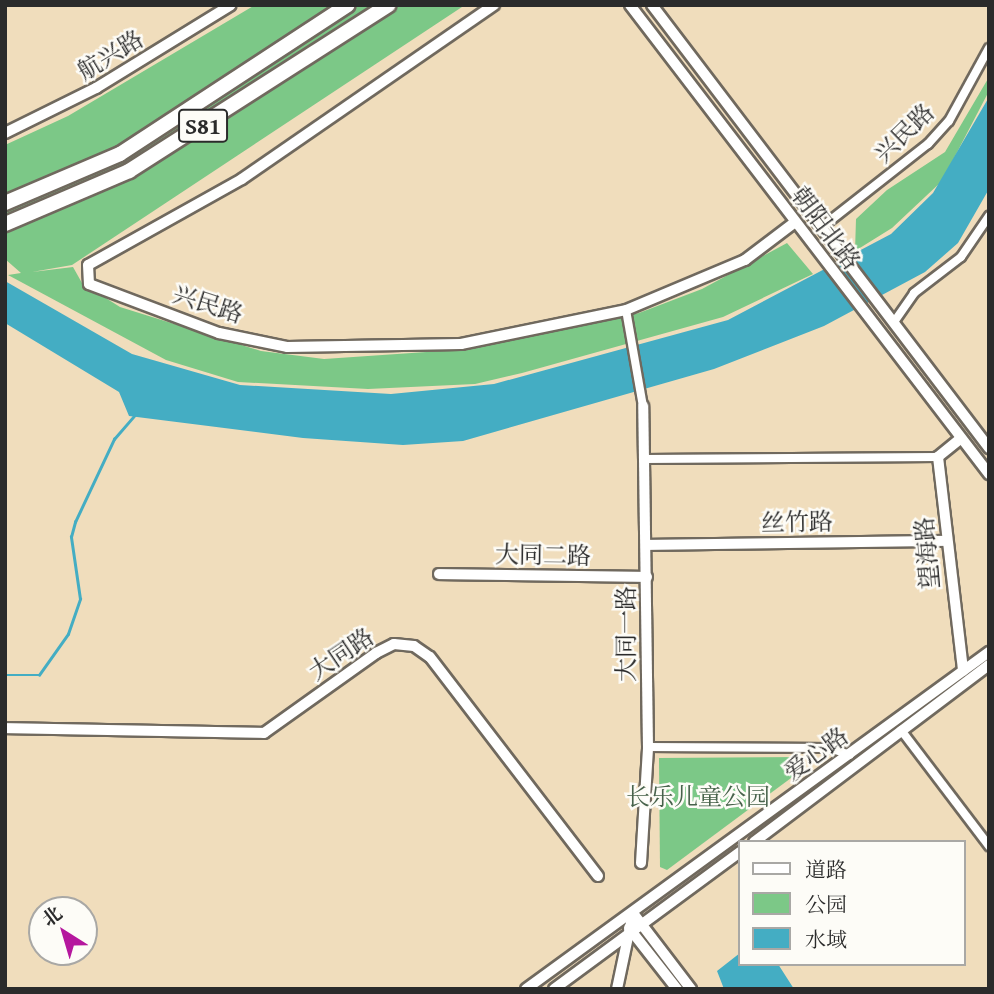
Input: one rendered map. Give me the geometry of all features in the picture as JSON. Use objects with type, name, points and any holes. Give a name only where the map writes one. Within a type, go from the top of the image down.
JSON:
[{"type":"highway","name":"S81","points":[[5,203],[120,154],[348,5]]},
{"type":"highway","name":"S81","points":[[5,224],[129,171],[389,5]]},
{"type":"main road","name":"朝阳北路","points":[[630,5],[989,474]]},
{"type":"main road","name":"朝阳北路","points":[[652,5],[989,448]]},
{"type":"main road","name":"爱心路","points":[[526,989],[989,652]]},
{"type":"main road","name":"爱心路","points":[[757,840],[989,666]]},
{"type":"main road","points":[[554,989],[738,853]]},
{"type":"main road","points":[[633,913],[691,989]]},
{"type":"main road","points":[[623,920],[677,989]]},
{"type":"street","name":"航兴路","points":[[5,133],[105,84],[231,5]]},
{"type":"street","name":"兴民路","points":[[494,5],[343,114],[232,185],[98,258],[85,274],[103,290],[219,333],[287,347],[461,344],[626,310],[745,260],[795,222]]},
{"type":"street","name":"兴民路","points":[[822,227],[928,145],[949,121],[989,48]]},
{"type":"street","points":[[894,322],[914,293],[961,257],[989,216]]},
{"type":"street","points":[[626,310],[643,405]]},
{"type":"street","name":"大同一路","points":[[641,863],[648,747],[643,405]]},
{"type":"street","points":[[645,459],[938,457],[960,439]]},
{"type":"street","name":"望海路","points":[[938,457],[963,671]]},
{"type":"street","name":"丝竹路","points":[[647,545],[947,541]]},
{"type":"street","name":"大同二路","points":[[439,574],[647,577]]},
{"type":"street","name":"大同路","points":[[5,728],[264,733],[376,653],[394,644],[414,646],[430,657],[598,876]]},
{"type":"street","points":[[901,730],[989,846]]},
{"type":"street","points":[[648,747],[829,748],[850,755]]},
{"type":"street","points":[[617,989],[632,932],[633,913]]},
{"type":"green space","points":[[255,5],[465,5],[72,265],[32,272],[73,267],[82,283],[120,307],[261,351],[324,359],[470,349],[639,313],[702,289],[787,243],[813,274],[723,317],[522,373],[475,384],[368,389],[238,382],[166,360],[8,275],[21,273],[5,259],[5,145],[68,116]]},
{"type":"green space","points":[[989,77],[989,91],[942,181],[892,228],[855,251],[856,219],[887,190],[945,152]]},
{"type":"green space","name":"长乐儿童公园","points":[[802,757],[806,767],[667,870],[660,867],[659,758]]},
{"type":"water","points":[[989,97],[989,189],[958,243],[925,272],[824,326],[714,369],[463,441],[403,445],[303,438],[129,416],[119,392],[5,323],[5,281],[132,354],[240,385],[391,394],[494,384],[728,320],[891,234],[933,193]]},
{"type":"water","points":[[738,955],[738,966],[779,966],[794,989],[724,989],[717,971]]},
{"type":"waterway","points":[[5,675],[39,675],[68,634],[80,599],[71,537],[75,522],[114,439],[136,414]]}]
